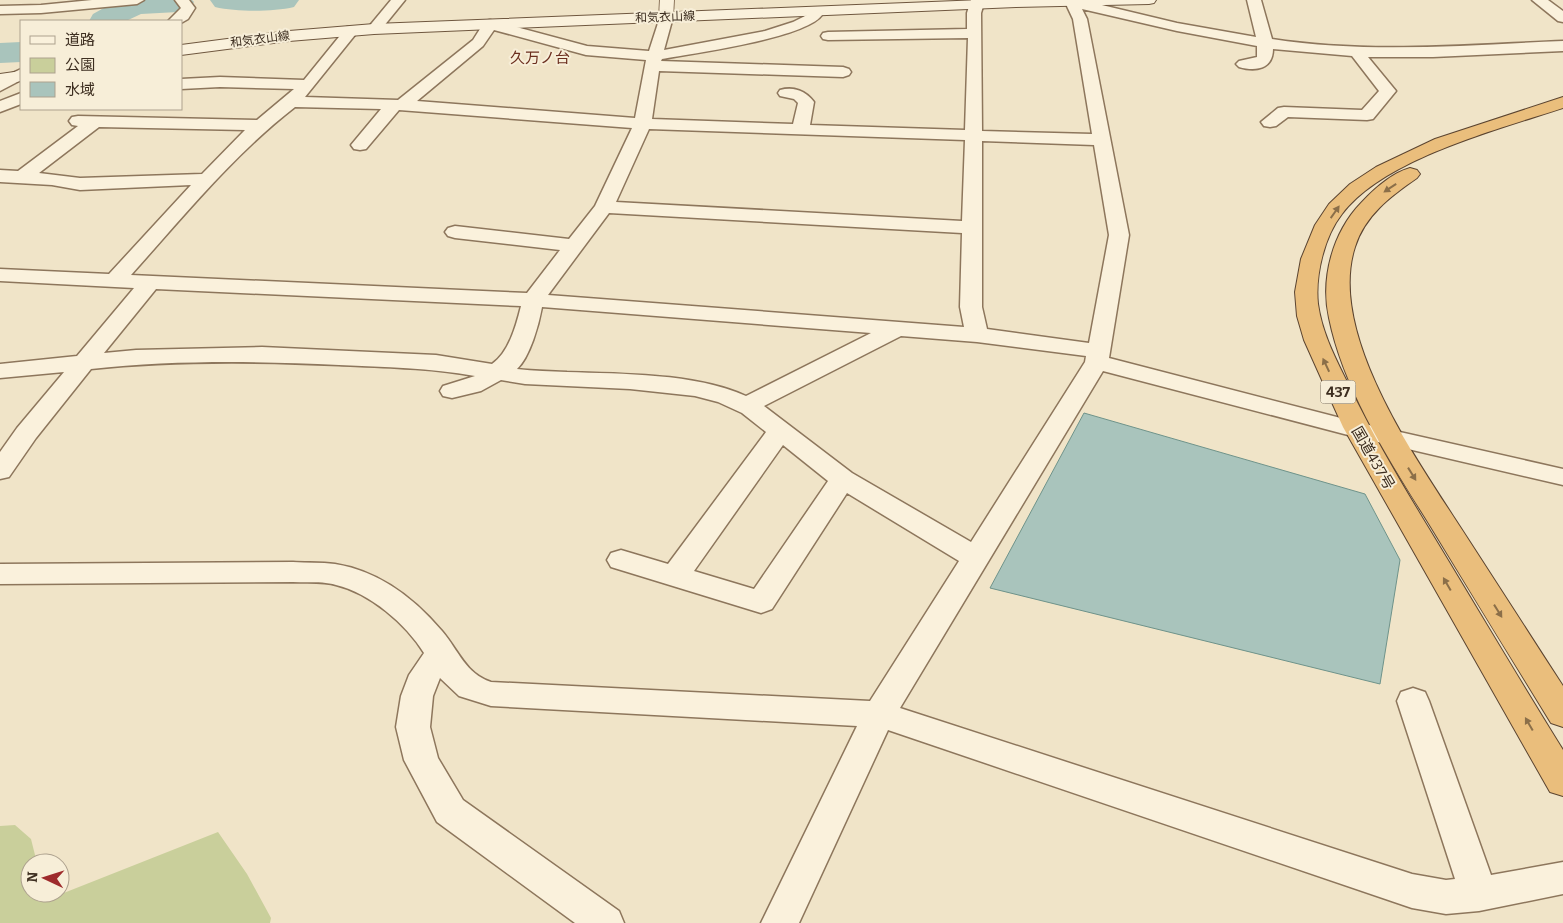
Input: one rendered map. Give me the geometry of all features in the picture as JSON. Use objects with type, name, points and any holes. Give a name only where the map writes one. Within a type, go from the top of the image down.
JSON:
[{"type":"highway","name":"国道437号","points":[[1563,102],[1440,144],[1391,165],[1358,187],[1335,209],[1318,241],[1306,291],[1309,314],[1319,350],[1356,430],[1552,746],[1563,781]]},
{"type":"highway","name":"国道437号","points":[[1563,115],[1459,152],[1413,172],[1381,194],[1360,216],[1344,247],[1338,280],[1340,316],[1350,352],[1389,437],[1563,714]]},
{"type":"main road","points":[[666,17],[667,0]]},
{"type":"main road","name":"和気衣山線","points":[[182,50],[352,30],[824,11],[977,2],[1149,0]]},
{"type":"street","points":[[0,10],[41,9],[136,0]]},
{"type":"street","points":[[177,20],[183,16],[188,8],[182,0]]},
{"type":"street","points":[[374,29],[398,0]]},
{"type":"street","points":[[1244,64],[1259,64],[1265,59],[1265,43],[1254,0]]},
{"type":"street","points":[[1539,0],[1563,18]]},
{"type":"street","points":[[90,20],[113,1]]},
{"type":"street","points":[[977,2],[974,13],[976,33],[971,307],[977,335]]},
{"type":"street","points":[[780,923],[879,714],[1098,357],[1119,236],[1080,19],[1072,2]]},
{"type":"street","points":[[1072,2],[1219,36],[1265,43],[1356,52],[1434,52],[1563,46]]},
{"type":"street","points":[[653,61],[775,33],[824,11],[828,42],[976,33]]},
{"type":"street","points":[[452,391],[472,386],[499,372],[511,362],[528,323],[533,300],[604,207],[643,124],[653,61],[666,17]]},
{"type":"street","points":[[1080,19],[1146,20]]},
{"type":"street","points":[[360,145],[398,105],[478,43],[490,24],[586,50],[653,61],[843,72]]},
{"type":"street","points":[[114,281],[207,179],[261,125],[291,102],[352,30]]},
{"type":"street","points":[[1270,122],[1284,112],[1366,115],[1388,91],[1356,52]]},
{"type":"street","points":[[0,86],[15,76]]},
{"type":"street","points":[[182,84],[220,82],[308,84]]},
{"type":"street","points":[[786,93],[800,95],[806,102],[800,129]]},
{"type":"street","points":[[0,108],[20,98]]},
{"type":"street","points":[[291,102],[398,105],[643,124],[1103,140]]},
{"type":"street","points":[[78,120],[261,125]]},
{"type":"street","points":[[22,177],[96,121]]},
{"type":"street","points":[[0,176],[52,179],[80,184],[207,179]]},
{"type":"street","points":[[604,207],[972,228]]},
{"type":"street","points":[[455,232],[574,246]]},
{"type":"street","points":[[0,275],[533,300],[977,335],[1098,357],[1356,430],[1563,477]]},
{"type":"street","points":[[0,471],[26,433],[150,282]]},
{"type":"street","points":[[746,406],[897,329]]},
{"type":"street","points":[[0,371],[136,358],[262,354],[436,362],[524,377],[630,382],[696,389],[727,397],[746,406],[843,479],[976,558]]},
{"type":"street","points":[[675,576],[780,431]]},
{"type":"street","points":[[621,560],[761,602],[843,479]]},
{"type":"street","points":[[0,574],[293,572],[335,574],[368,584],[399,605],[432,640],[454,674],[470,687],[491,694],[879,714],[1412,891],[1446,896],[1480,894],[1563,878]]},
{"type":"street","points":[[440,655],[425,675],[418,696],[413,727],[421,760],[450,811],[604,923]]},
{"type":"street","points":[[1413,700],[1480,894]]},
{"type":"green space","points":[[15,825],[31,839],[34,853],[20,853],[20,903],[70,903],[70,891],[218,832],[247,874],[271,918],[270,923],[0,923],[0,826]]},
{"type":"water","points":[[1084,413],[1365,494],[1400,560],[1380,684],[990,588]]},
{"type":"waterway","points":[[226,0],[283,0]]},
{"type":"waterway","points":[[106,20],[131,6],[148,3],[178,2]]},
{"type":"waterway","points":[[0,53],[20,52]]},
{"type":"district","name":"久万ノ台","points":[[540,58]]}]
